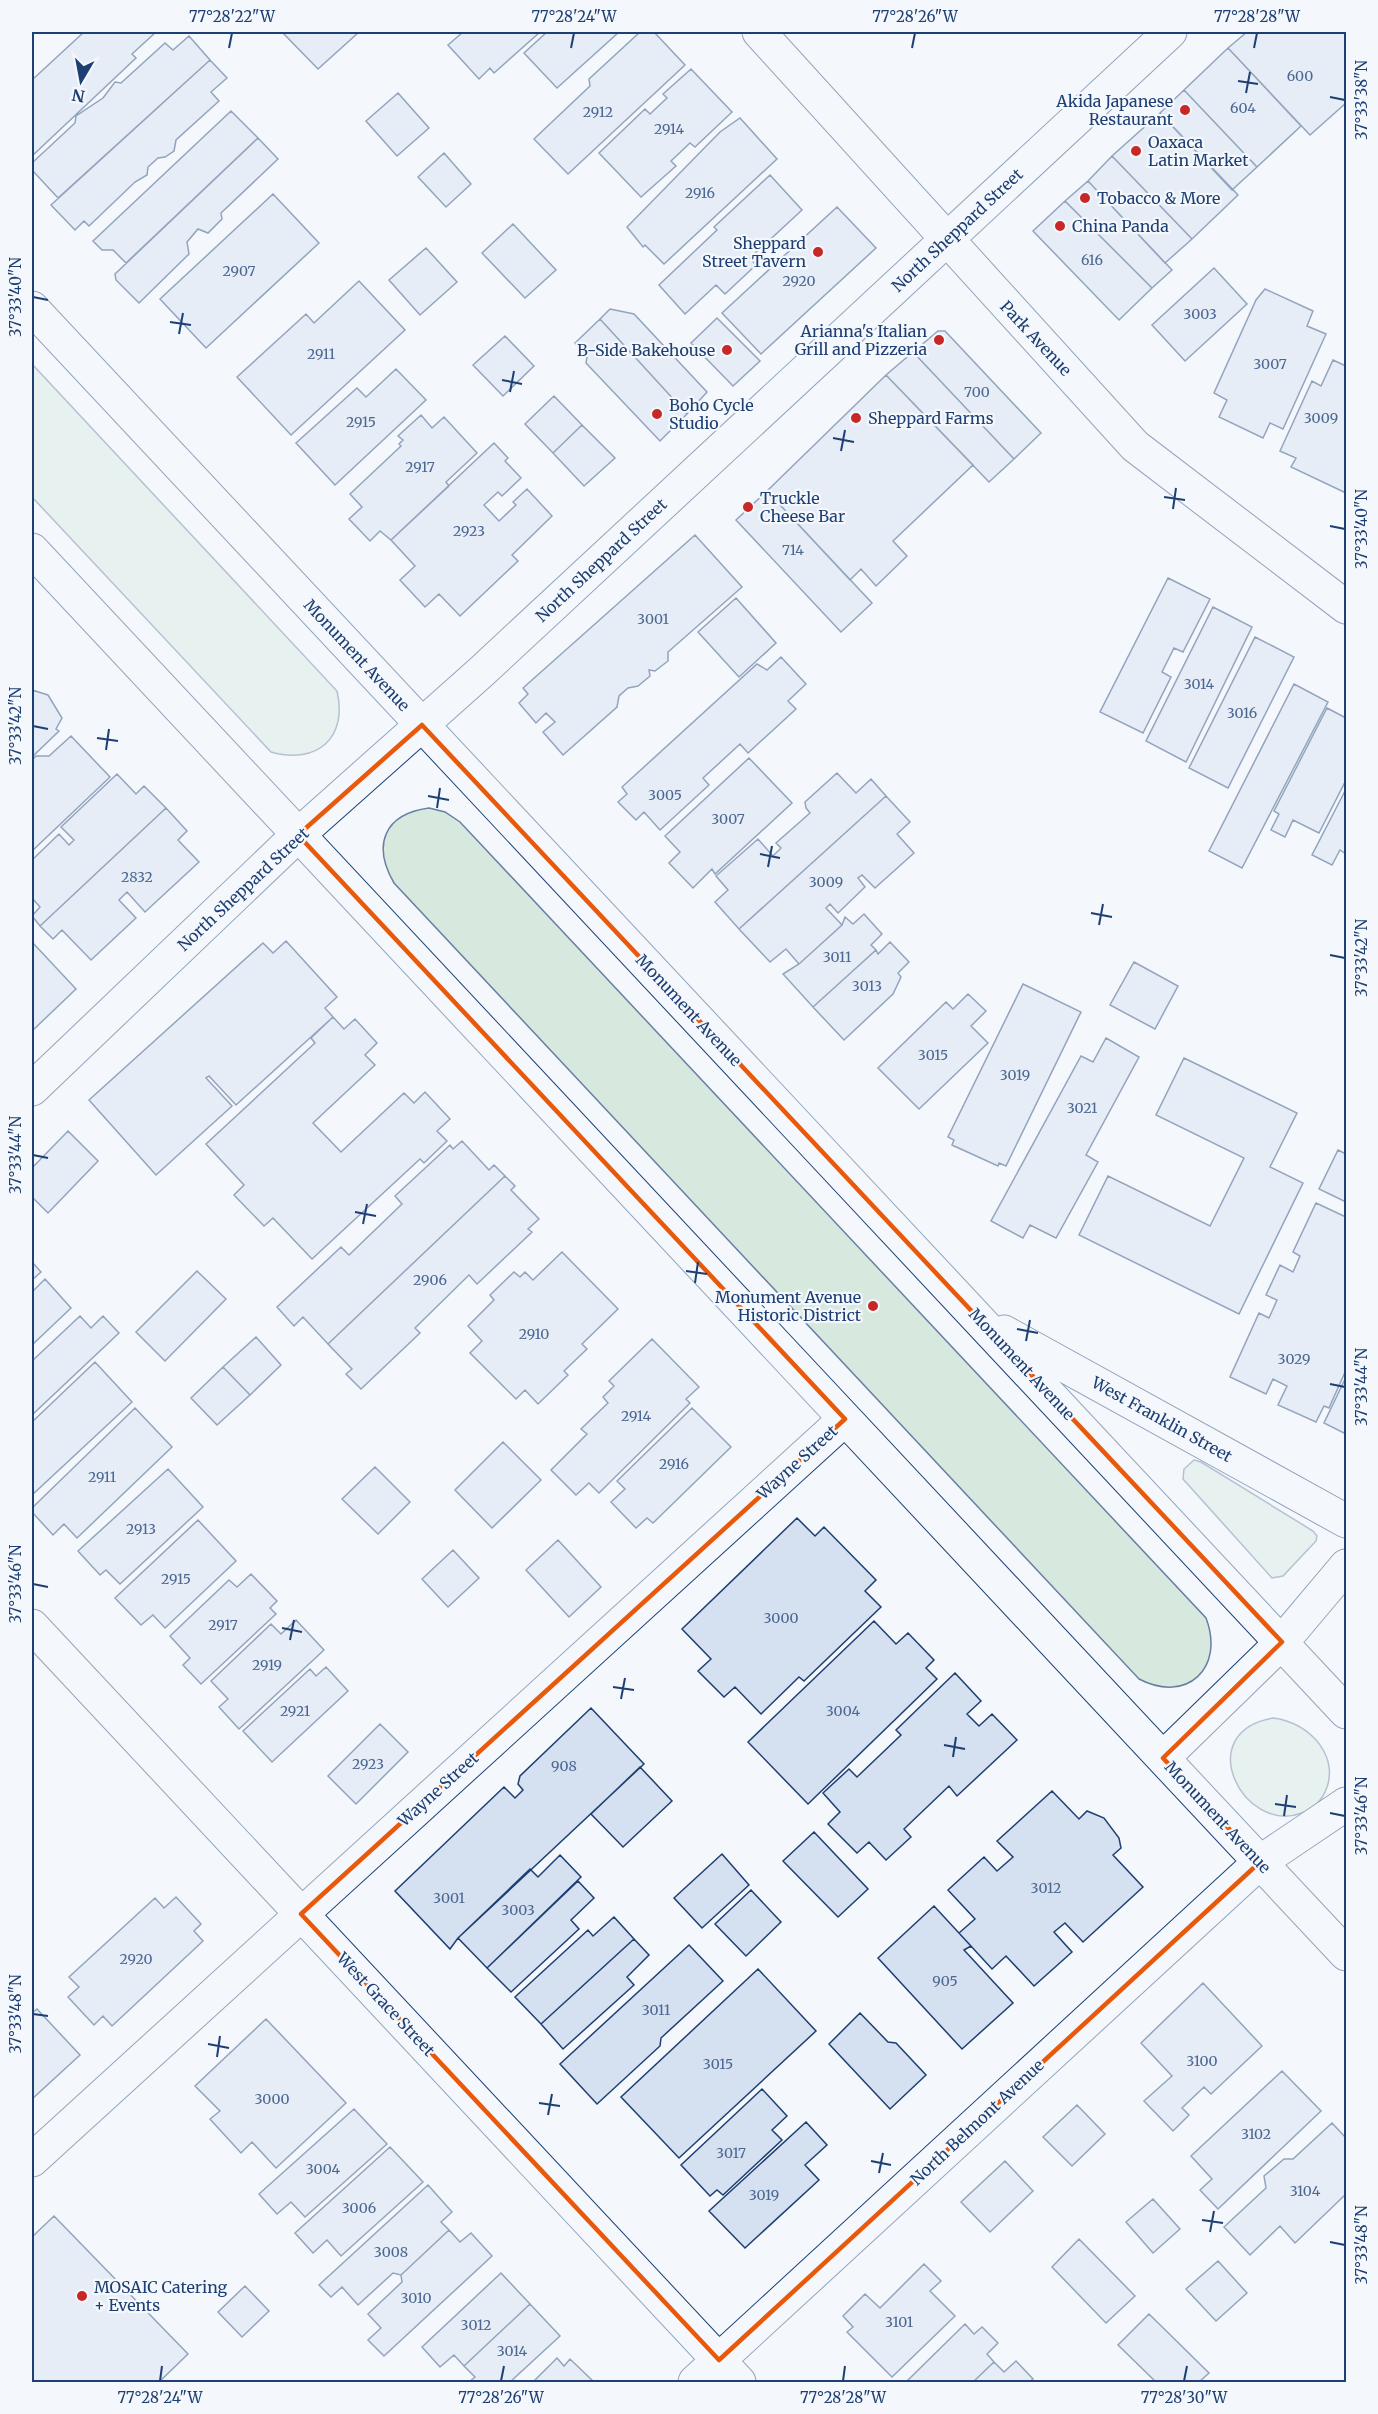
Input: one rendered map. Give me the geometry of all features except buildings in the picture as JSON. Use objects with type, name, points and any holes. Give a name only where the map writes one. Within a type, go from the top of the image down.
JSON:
[{"type":"street","name":"Park Avenue","points":[[759,32],[1135,446],[1347,607]]},
{"type":"street","name":"North Sheppard Street","points":[[32,1089],[298,835],[422,725],[1170,32]]},
{"type":"street","name":"Monument Avenue","points":[[32,308],[1347,1712]]},
{"type":"street","name":"Monument Avenue","points":[[32,550],[1347,1954]]},
{"type":"street","name":"West Franklin Street","points":[[978,1318],[1347,1521]]},
{"type":"street","name":"Wayne Street","points":[[32,2160],[845,1419]]},
{"type":"street","points":[[1162,1758],[1282,1642],[1347,1566]]},
{"type":"street","name":"West Grace Street","points":[[32,1626],[729,2371]]},
{"type":"street","name":"North Belmont Avenue","points":[[695,2382],[729,2371],[1260,1862],[1347,1804]]},
{"type":"highlighted area","points":[[422,725],[1282,1642],[1163,1758],[1260,1862],[719,2360],[301,1914],[845,1419],[298,835]]},
{"type":"shaded area","points":[[32,364],[337,691],[338,722],[333,734],[325,744],[315,751],[302,755],[271,752],[32,497]]},
{"type":"shaded area","points":[[429,808],[445,812],[460,822],[1206,1618],[1211,1636],[1210,1652],[1206,1666],[1198,1677],[1186,1684],[1172,1687],[1156,1686],[1139,1679],[394,883],[384,856],[386,834],[392,824],[401,817]]},
{"type":"shaded area","points":[[1194,1460],[1201,1462],[1313,1531],[1317,1536],[1316,1541],[1283,1576],[1272,1578],[1183,1479],[1184,1469]]},
{"type":"shaded area","points":[[1273,1718],[1287,1721],[1311,1735],[1326,1756],[1329,1769],[1328,1782],[1323,1796],[1319,1802],[1302,1813],[1280,1816],[1261,1809],[1245,1796],[1235,1779],[1231,1760],[1235,1742],[1248,1727]]},
{"type":"place","name":"Akida Japanese Restaurant","points":[[1185,110]]},
{"type":"place","name":"Oaxaca Latin Market","points":[[1136,151]]},
{"type":"place","name":"Tobacco & More","points":[[1085,198]]},
{"type":"place","name":"China Panda","points":[[1060,226]]},
{"type":"place","name":"Sheppard Street Tavern","points":[[818,252]]},
{"type":"place","name":"Arianna's Italian Grill and Pizzeria","points":[[939,340]]},
{"type":"place","name":"B-Side Bakehouse","points":[[727,350]]},
{"type":"place","name":"Boho Cycle Studio","points":[[657,414]]},
{"type":"place","name":"Sheppard Farms","points":[[856,418]]},
{"type":"place","name":"Truckle Cheese Bar","points":[[748,507]]},
{"type":"place","name":"Monument Avenue Historic District","points":[[873,1306]]},
{"type":"place","name":"MOSAIC Catering + Events","points":[[82,2296]]}]
